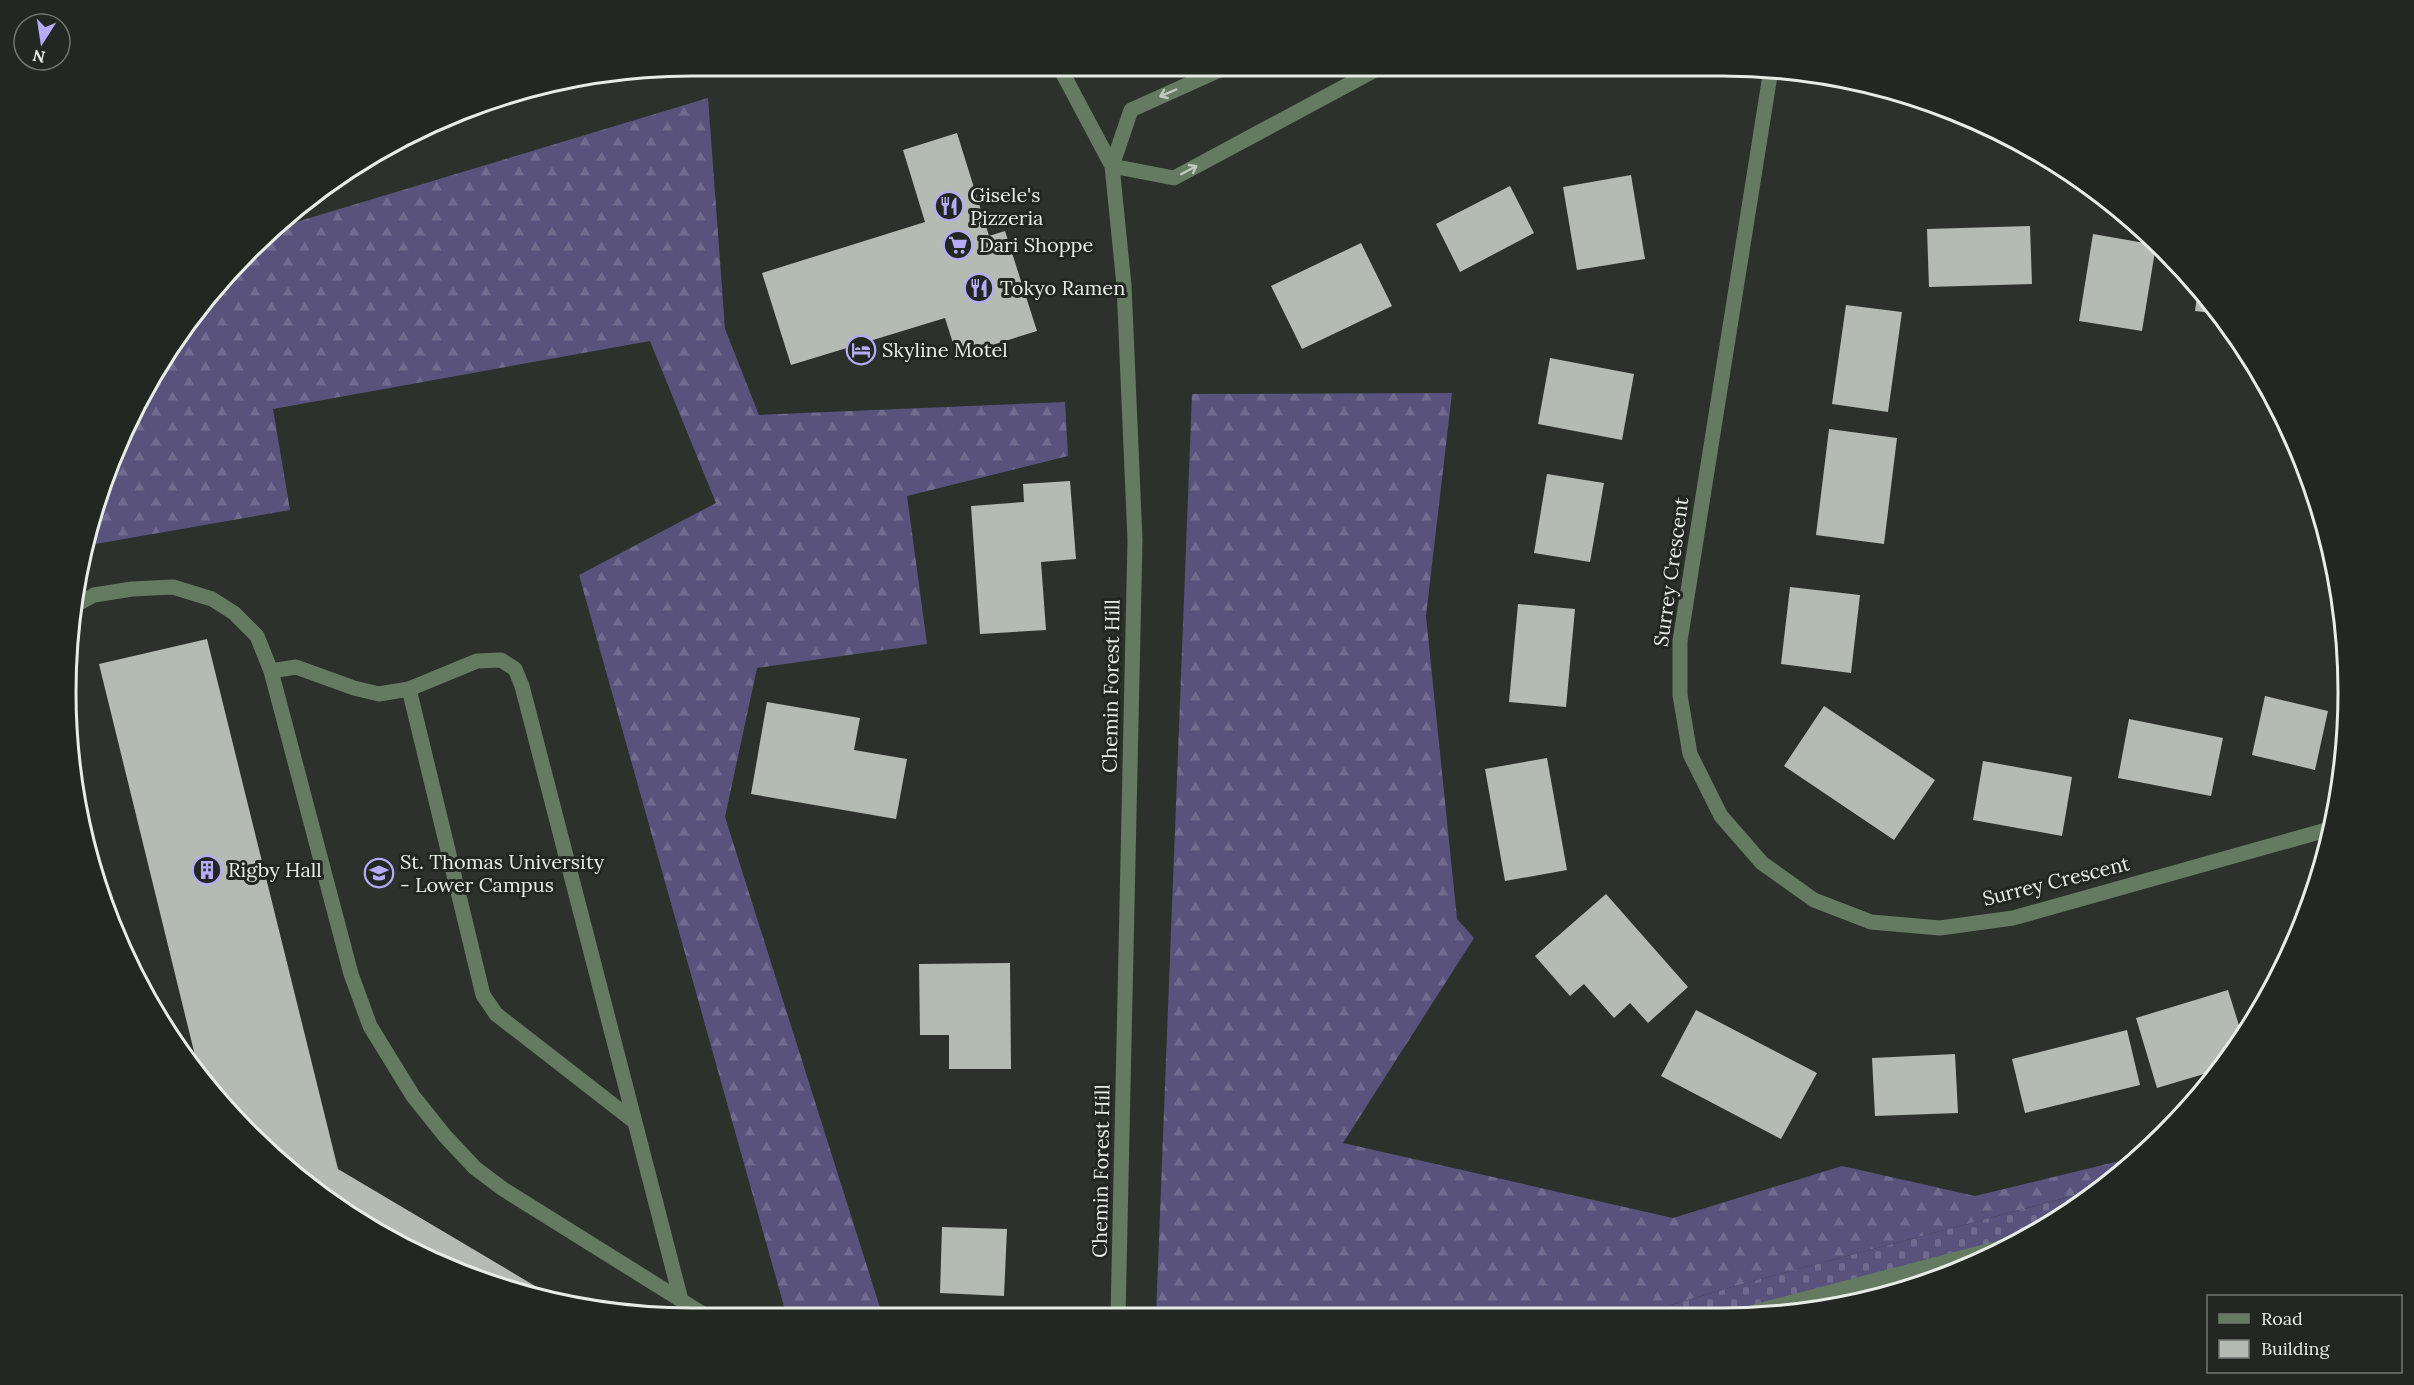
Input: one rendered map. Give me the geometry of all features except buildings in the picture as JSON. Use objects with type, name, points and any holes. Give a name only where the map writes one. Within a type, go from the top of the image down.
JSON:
[{"type":"street","name":"Chemin Forest Hill","points":[[1064,76],[1112,166],[1124,285],[1135,540],[1118,1308]]},
{"type":"street","points":[[1206,76],[1131,110],[1112,166],[1174,178],[1364,76]]},
{"type":"street","name":"Surrey Crescent","points":[[1769,79],[1680,641],[1680,696],[1690,754],[1721,816],[1762,863],[1814,900],[1871,922],[1940,928],[2013,918],[2322,831]]},
{"type":"street","points":[[84,601],[94,596],[173,587],[212,599],[234,613],[257,636],[272,671],[351,974],[369,1026],[413,1096],[445,1136],[475,1168],[503,1189],[694,1308]]},
{"type":"street","points":[[272,671],[296,667],[354,688],[379,694],[409,689],[477,661],[501,660],[515,669],[522,686],[681,1300]]},
{"type":"street","points":[[409,689],[483,994],[496,1014],[635,1122]]},
{"type":"street","points":[[1781,1305],[1972,1255]]},
{"type":"green space","points":[[708,98],[725,329],[759,415],[1065,402],[1068,456],[907,496],[927,644],[757,668],[725,817],[880,1308],[784,1308],[579,575],[716,503],[650,341],[273,409],[290,510],[94,544],[123,457],[159,384],[180,350],[229,286],[294,223]]},
{"type":"green space","points":[[1452,393],[1426,616],[1457,919],[1474,938],[1343,1143],[1673,1218],[1842,1166],[1975,1196],[2123,1160],[2078,1195],[1753,1281],[1661,1308],[1156,1308],[1192,394]]},
{"type":"green space","points":[[2078,1195],[1994,1245],[1957,1262],[1881,1288],[1842,1297],[1762,1307],[1661,1308],[1753,1281]]},
{"type":"place","name":"Gisele's Pizzeria","points":[[949,206]]},
{"type":"place","name":"Dari Shoppe","points":[[958,245]]},
{"type":"place","name":"Tokyo Ramen","points":[[979,288]]},
{"type":"place","name":"Skyline Motel","points":[[861,350]]},
{"type":"place","name":"Rigby Hall","points":[[207,870]]},
{"type":"place","name":"St. Thomas University - Lower Campus","points":[[379,873]]}]
